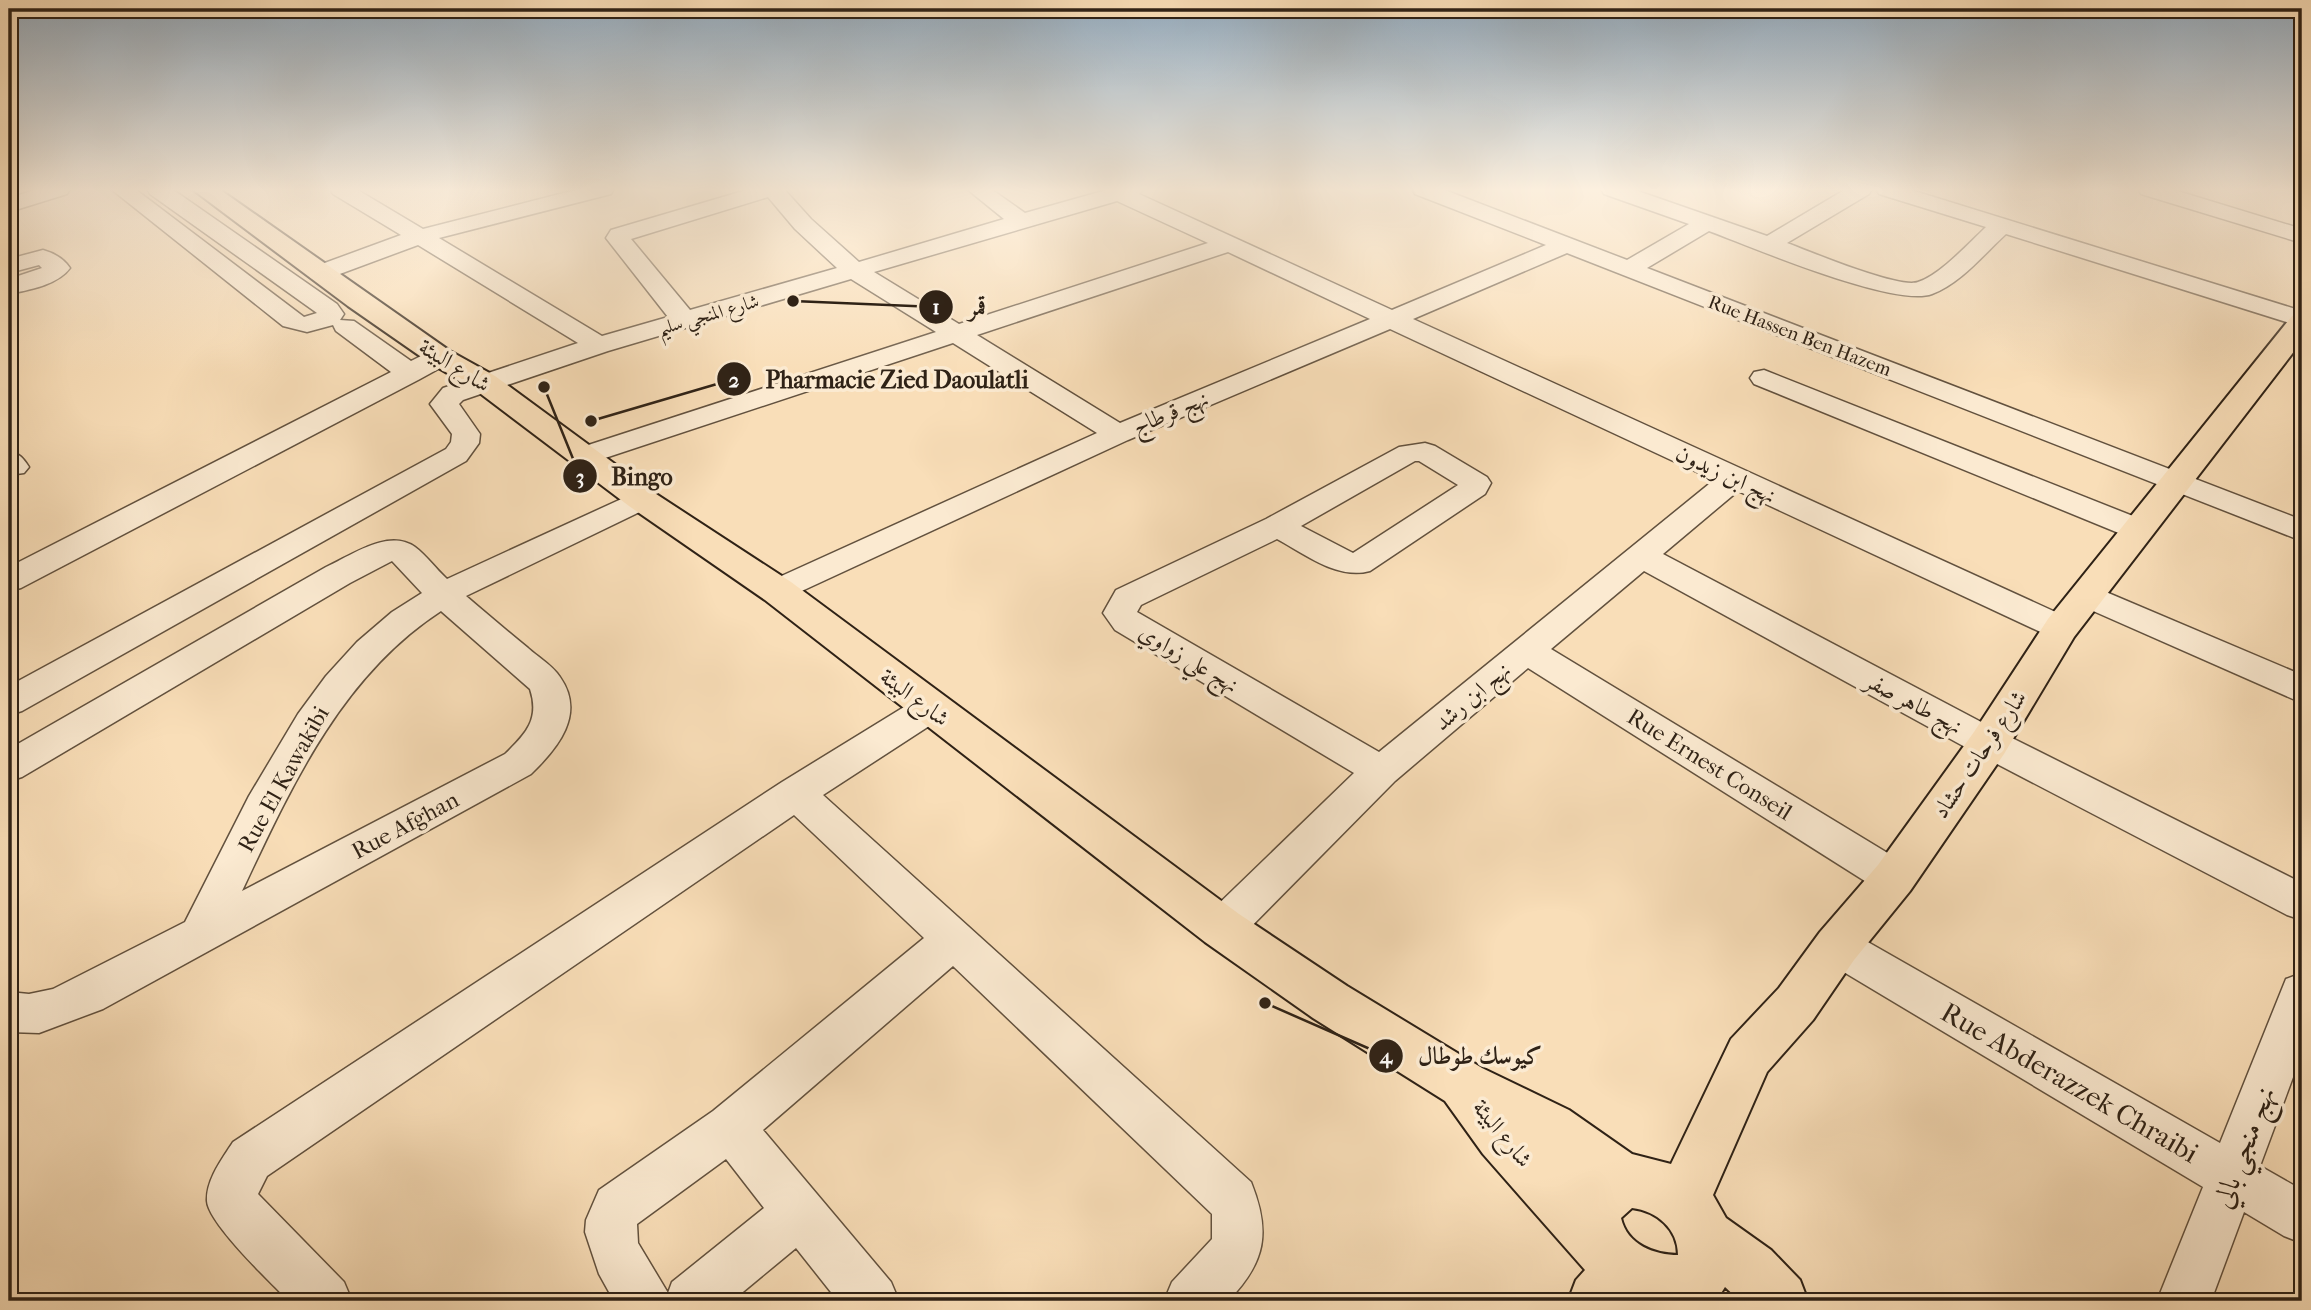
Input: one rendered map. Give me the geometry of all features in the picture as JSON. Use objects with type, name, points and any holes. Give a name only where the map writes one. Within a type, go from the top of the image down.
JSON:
[{"type":"main road","name":"شارع البيئة","points":[[288,250],[320,273],[425,365],[484,382],[586,455],[641,499],[778,592],[1222,928],[1330,1002],[1463,1084],[1603,1271]]},
{"type":"main road","name":"شارع فرحات حشاد","points":[[1694,1219],[1749,1056],[1796,1004],[1837,946],[1894,878],[1989,743],[2061,628],[2302,321]]},
{"type":"main road","points":[[1463,1084],[1550,1128],[1623,1180],[1655,1185],[1751,1270],[1779,1301]]},
{"type":"main road","points":[[1623,1180],[1598,1198],[1592,1215],[1603,1271],[1653,1293],[1686,1297],[1690,1287],[1702,1274],[1707,1257],[1694,1219]]},
{"type":"street","points":[[201,250],[298,325],[307,325],[329,317],[331,314],[328,309],[245,250]]},
{"type":"street","points":[[320,273],[382,250]]},
{"type":"street","points":[[444,250],[599,345]]},
{"type":"street","points":[[628,250],[685,321]]},
{"type":"street","points":[[832,250],[855,271],[1118,434]]},
{"type":"street","name":"شارع المنجي سليم","points":[[446,400],[453,394],[484,382],[599,345],[926,250]]},
{"type":"street","points":[[586,455],[1211,250]]},
{"type":"street","name":"نهج ابن زيدون","points":[[1238,250],[2061,628]]},
{"type":"street","name":"نهج قرطاج","points":[[778,592],[1118,434],[1555,250]]},
{"type":"street","name":"Rue Hassen Ben Hazem","points":[[1581,250],[2302,531]]},
{"type":"street","points":[[1630,268],[1660,250]]},
{"type":"street","points":[[1787,250],[1888,287],[1920,290],[1941,279],[1974,250]]},
{"type":"street","points":[[2084,250],[2302,321]]},
{"type":"street","points":[[9,266],[43,257],[58,268],[47,275],[9,288]]},
{"type":"street","points":[[345,326],[425,365]]},
{"type":"street","points":[[9,580],[425,365]]},
{"type":"street","points":[[1764,378],[2137,529]]},
{"type":"street","points":[[9,702],[456,455],[465,443],[466,434],[444,404],[446,400],[423,391],[403,396],[322,434]]},
{"type":"street","name":"نهج علي زواوي","points":[[1276,526],[1347,563],[1359,564],[1474,488],[1476,483],[1425,452],[1409,453],[1276,526],[1128,598],[1120,613],[1127,622],[1381,771]]},
{"type":"street","name":"نهج ابن رشد","points":[[1222,928],[1381,771],[1735,478]]},
{"type":"street","name":"Rue El Kawakibi","points":[[201,934],[302,735],[336,686],[369,650],[404,620],[442,594],[641,499]]},
{"type":"street","name":"Rue Afghan","points":[[9,767],[379,552],[389,550],[402,553],[442,594],[546,683],[554,701],[554,719],[542,742],[519,764],[87,995],[48,1012],[9,1012]]},
{"type":"street","name":"نهج طاهر صفر","points":[[1640,555],[1989,743],[2302,903]]},
{"type":"street","points":[[2087,594],[2302,690]]},
{"type":"street","name":"Rue Ernest Conseil","points":[[1527,650],[1894,878]]},
{"type":"street","points":[[325,1301],[232,1203],[234,1186],[250,1159],[796,793],[930,708]]},
{"type":"street","points":[[796,793],[953,940],[1084,1057],[1233,1200],[1241,1232],[1235,1253],[1191,1301]]},
{"type":"street","points":[[644,1301],[610,1241],[610,1219],[617,1208],[730,1127],[953,940]]},
{"type":"street","name":"Rue Abderazzek Chraibi","points":[[1837,946],[2302,1217]]},
{"type":"street","name":"نهج منجي بالي","points":[[2183,1301],[2302,993]]},
{"type":"street","points":[[730,1127],[872,1301]]},
{"type":"street","points":[[691,1301],[800,1212]]},
{"type":"place","name":"قمر","points":[[793,301]]},
{"type":"place","name":"Bingo","points":[[544,387]]},
{"type":"place","name":"Pharmacie Zied Daoulatli","points":[[591,421]]},
{"type":"place","name":"كيوسك طوطال","points":[[1265,1003]]}]
